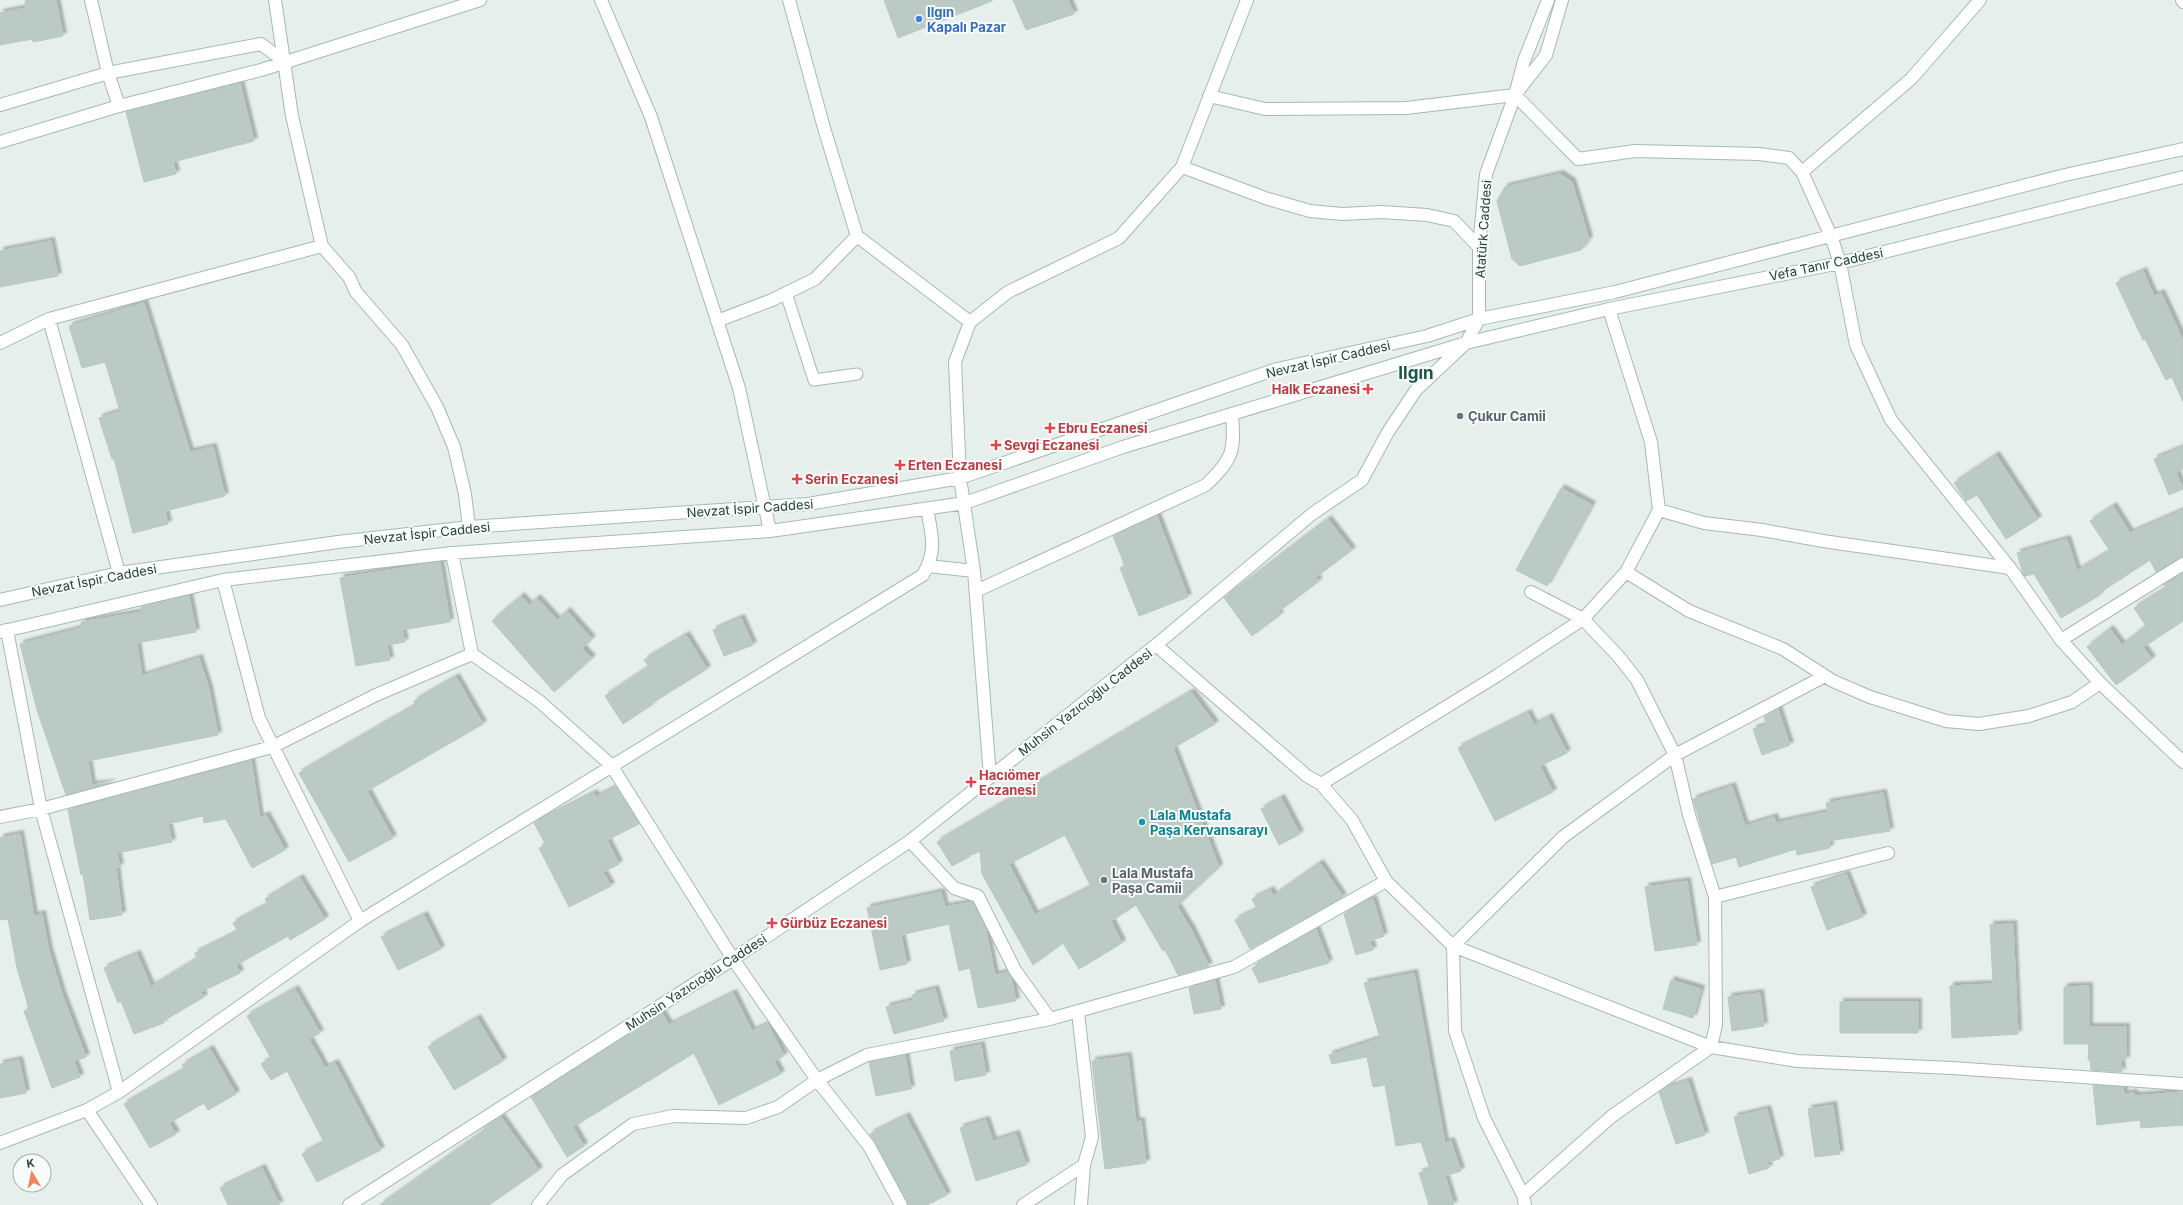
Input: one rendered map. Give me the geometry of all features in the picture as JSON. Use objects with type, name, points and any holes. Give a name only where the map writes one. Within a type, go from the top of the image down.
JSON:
[{"type":"street","points":[[91,0],[108,73],[119,106]]},
{"type":"street","points":[[275,0],[292,116],[322,246],[349,277],[356,292],[402,345],[438,406],[454,447],[465,494],[469,527]]},
{"type":"street","points":[[0,142],[119,106],[261,70],[480,0]]},
{"type":"street","points":[[601,0],[651,117],[739,388],[770,531]]},
{"type":"street","points":[[789,0],[824,128],[857,236],[970,322]]},
{"type":"street","points":[[990,777],[974,571],[965,503],[960,478],[954,362],[970,322],[1008,292],[1119,238],[1182,167],[1247,0]]},
{"type":"street","name":"Atatürk Caddesi","points":[[1479,319],[1480,247],[1486,174],[1515,95],[1524,61],[1548,0]]},
{"type":"street","name":"Atatürk Caddesi","points":[[1515,95],[1546,55],[1562,0]]},
{"type":"street","points":[[1802,172],[1911,79],[1980,0]]},
{"type":"street","points":[[0,105],[108,73],[261,44],[285,62]]},
{"type":"street","points":[[1209,96],[1265,109],[1406,108],[1515,95],[1578,159],[1635,151],[1759,154],[1789,158],[1802,172],[1830,236],[1840,263],[1856,345],[1891,420],[2010,568],[2061,640],[2100,683],[2183,762]]},
{"type":"street","name":"Vefa Tanır Caddesi","points":[[1479,319],[1615,292],[2065,175],[2183,149]]},
{"type":"street","points":[[1182,167],[1268,199],[1310,211],[1342,214],[1381,212],[1427,215],[1454,221],[1480,247]]},
{"type":"street","name":"Vefa Tanır Caddesi","points":[[1466,343],[1609,309],[1840,263],[2183,177]]},
{"type":"street","points":[[717,321],[786,293],[815,279],[857,236]]},
{"type":"street","points":[[0,343],[49,320],[322,246]]},
{"type":"street","points":[[1321,784],[1498,676],[1582,619],[1626,572],[1659,510],[1651,442],[1609,309]]},
{"type":"street","name":"Muhsin Yazıcıoğlu Caddesi","points":[[349,1205],[733,959],[910,841],[1156,645],[1312,514],[1362,480],[1388,432],[1416,390],[1466,343],[1479,319]]},
{"type":"street","name":"Nevzat İspir Caddesi","points":[[0,600],[119,573],[469,527],[808,504],[960,478],[1277,369],[1427,336],[1479,319]]},
{"type":"street","points":[[49,320],[119,573]]},
{"type":"street","name":"Nevzat İspir Caddesi","points":[[3,631],[223,580],[452,553],[770,531],[965,503],[1123,447],[1466,343]]},
{"type":"street","points":[[976,591],[1206,485],[1225,467],[1234,441],[1232,414]]},
{"type":"street","points":[[0,1143],[87,1110],[119,1092],[360,921],[611,765],[923,575],[932,556],[933,541],[927,509]]},
{"type":"street","points":[[1659,510],[1704,523],[1762,530],[1823,542],[2010,568]]},
{"type":"street","points":[[452,553],[472,654],[539,701],[611,765],[733,959],[817,1080],[869,1146],[901,1205]]},
{"type":"street","points":[[2061,640],[2183,564]]},
{"type":"street","points":[[928,566],[974,571]]},
{"type":"street","points":[[1626,572],[1689,611],[1783,650],[1825,676],[1870,697],[1946,721],[1979,724],[2029,716],[2072,702],[2100,683]]},
{"type":"street","points":[[223,580],[259,718],[272,747],[360,921]]},
{"type":"street","points":[[1531,592],[1582,619],[1619,657],[1637,680],[1675,755],[1689,816],[1715,897],[1716,1025],[1711,1047],[1612,1116],[1524,1200],[1484,1118],[1455,1031],[1453,946],[1563,837],[1675,755],[1825,676]]},
{"type":"street","points":[[3,631],[41,809],[119,1092]]},
{"type":"street","points":[[1156,645],[1307,776],[1321,784],[1352,820],[1386,881],[1453,946],[1711,1047],[1797,1061],[1952,1068],[2183,1084]]},
{"type":"street","points":[[0,817],[41,809],[272,747],[376,695],[472,654]]},
{"type":"street","points":[[910,841],[954,888],[978,896],[1016,970],[1050,1019]]},
{"type":"street","points":[[1715,897],[1888,853]]},
{"type":"street","points":[[538,1205],[562,1175],[633,1124],[673,1116],[746,1118],[778,1107],[817,1080],[867,1055],[1050,1019],[1234,967],[1386,881]]},
{"type":"street","points":[[1078,1012],[1092,1137],[1084,1165],[1081,1205]]},
{"type":"street","points":[[87,1110],[152,1205]]},
{"type":"street","points":[[1023,1205],[1084,1165]]},
{"type":"lane","points":[[786,293],[814,380],[857,374]]},
{"type":"building","points":[[25,0],[56,0],[63,36],[33,42],[32,39],[0,45],[0,13],[26,8]]},
{"type":"building","name":"Ilgın Kapalı Pazar","points":[[884,0],[992,0],[992,1],[898,38]]},
{"type":"building","name":"Ilgın Kapalı Pazar","points":[[1013,0],[1068,0],[1074,14],[1026,30]]},
{"type":"building","points":[[240,83],[254,141],[173,162],[176,174],[144,182],[126,112]]},
{"type":"building","points":[[1560,174],[1572,182],[1589,239],[1581,250],[1520,266],[1512,259],[1497,201],[1505,187]]},
{"type":"building","points":[[51,241],[58,276],[0,287],[0,251]]},
{"type":"building","points":[[2143,271],[2154,296],[2161,293],[2183,340],[2183,402],[2172,377],[2166,380],[2145,339],[2143,340],[2116,283]]},
{"type":"building","points":[[144,303],[190,452],[213,447],[225,496],[165,511],[168,524],[133,533],[114,459],[112,459],[99,418],[120,411],[105,362],[82,368],[69,326]]},
{"type":"building","points":[[2183,447],[2183,469],[2176,472],[2183,489],[2169,495],[2154,459]]},
{"type":"building","points":[[1996,455],[2038,519],[2006,539],[1977,495],[1966,501],[1954,483]]},
{"type":"building","points":[[1561,488],[1592,505],[1547,586],[1516,570]]},
{"type":"building","points":[[2113,506],[2130,533],[2183,510],[2183,557],[2156,572],[2150,560],[2099,593],[2100,595],[2061,618],[2034,574],[2025,576],[2023,574],[2017,553],[2067,539],[2077,571],[2110,551],[2090,521]]},
{"type":"building","points":[[1157,516],[1188,597],[1139,616],[1120,568],[1125,566],[1113,536]]},
{"type":"building","points":[[1328,519],[1352,550],[1316,577],[1319,581],[1278,612],[1280,615],[1252,636],[1224,598]]},
{"type":"building","points":[[440,562],[450,622],[402,630],[405,642],[387,645],[390,660],[356,666],[340,578]]},
{"type":"building","points":[[2183,573],[2183,621],[2143,647],[2152,659],[2116,685],[2087,647],[2110,629],[2122,645],[2146,626],[2134,608],[2166,588],[2164,585]]},
{"type":"building","points":[[189,596],[196,632],[137,643],[142,676],[199,658],[209,689],[218,735],[88,761],[92,785],[111,783],[66,795],[37,710],[20,644],[82,628],[81,622],[142,612],[141,607]]},
{"type":"building","points":[[521,596],[529,605],[537,598],[557,620],[567,611],[592,639],[582,648],[592,658],[554,692],[492,621]]},
{"type":"building","points":[[741,618],[753,645],[724,656],[713,630]]},
{"type":"building","points":[[686,635],[707,669],[652,703],[653,704],[623,724],[605,696],[649,667],[644,660]]},
{"type":"building","points":[[456,677],[483,724],[367,791],[393,838],[349,862],[299,773],[416,705],[414,701]]},
{"type":"building","name":"Lala Mustafa Paşa Kervansarayı","points":[[1191,692],[1215,724],[1173,748],[1219,867],[1177,906],[1191,929],[1209,966],[1178,975],[1165,950],[1163,951],[1136,905],[1111,921],[1122,943],[1079,969],[1063,943],[1033,965],[982,874],[980,851],[972,855],[967,847],[969,857],[952,866],[937,842]],"holes":[[[1065,835],[1091,887],[1035,915],[1009,864]]]},
{"type":"building","points":[[1778,709],[1790,745],[1762,755],[1753,729],[1767,725],[1764,717]]},
{"type":"building","points":[[1528,713],[1534,725],[1549,717],[1567,753],[1540,766],[1553,792],[1495,821],[1458,748]]},
{"type":"building","points":[[251,760],[260,818],[266,815],[285,850],[252,868],[226,819],[204,823],[203,816],[168,824],[172,842],[117,853],[120,867],[116,867],[122,915],[90,920],[83,874],[81,875],[68,810]]},
{"type":"building","points":[[1732,786],[1745,826],[1774,817],[1776,823],[1828,812],[1826,803],[1883,793],[1890,831],[1829,841],[1830,848],[1797,855],[1796,849],[1739,867],[1736,857],[1712,864],[1693,799]]},
{"type":"building","points":[[616,787],[639,824],[607,840],[619,864],[603,872],[611,886],[569,907],[539,848],[546,845],[534,823],[594,793],[596,797]]},
{"type":"building","points":[[1281,798],[1300,834],[1279,845],[1261,809]]},
{"type":"building","points":[[20,834],[34,916],[42,914],[49,951],[62,994],[86,1057],[74,1061],[80,1077],[52,1088],[24,1011],[29,1009],[17,968],[8,919],[0,920],[0,838]]},
{"type":"building","points":[[1320,863],[1343,897],[1250,949],[1235,920],[1257,909],[1252,899],[1271,890],[1273,896]]},
{"type":"building","points":[[1846,874],[1863,917],[1827,930],[1811,887]]},
{"type":"building","points":[[300,878],[325,919],[290,940],[288,936],[236,965],[240,973],[201,992],[204,997],[163,1021],[164,1023],[134,1034],[121,1001],[118,1003],[104,968],[137,954],[151,987],[197,959],[195,953],[238,932],[233,923],[268,904],[265,899]]},
{"type":"building","points":[[1687,881],[1697,945],[1655,951],[1645,887]]},
{"type":"building","points":[[941,892],[945,907],[973,902],[985,926],[995,975],[1008,972],[1011,977],[1016,1001],[978,1008],[970,968],[959,971],[949,924],[901,935],[907,964],[880,970],[867,908]]},
{"type":"building","points":[[1373,899],[1384,936],[1370,941],[1373,950],[1356,955],[1344,914],[1364,902]]},
{"type":"building","points":[[424,915],[441,949],[398,970],[381,937]]},
{"type":"building","points":[[2013,924],[2018,1034],[1952,1038],[1950,986],[1993,984],[1990,925]]},
{"type":"building","points":[[1316,929],[1329,963],[1259,983],[1252,968],[1258,965],[1257,963]]},
{"type":"building","points":[[1414,973],[1445,1143],[1451,1141],[1461,1171],[1445,1176],[1454,1205],[1429,1205],[1419,1173],[1430,1169],[1421,1142],[1396,1146],[1385,1085],[1373,1087],[1367,1057],[1332,1064],[1329,1055],[1380,1038],[1364,983]]},
{"type":"building","points":[[1215,980],[1221,1009],[1194,1014],[1189,988]]},
{"type":"building","points":[[1671,980],[1701,989],[1693,1018],[1663,1009]]},
{"type":"building","points":[[2089,986],[2089,1027],[2126,1027],[2126,1060],[2121,1060],[2122,1072],[2091,1070],[2090,1060],[2088,1060],[2089,1044],[2064,1044],[2064,987]]},
{"type":"building","points":[[295,989],[320,1033],[309,1039],[325,1068],[335,1063],[381,1150],[317,1182],[302,1154],[324,1142],[287,1071],[271,1080],[261,1064],[271,1058],[247,1016]]},
{"type":"building","points":[[935,989],[944,1021],[894,1034],[886,1007],[914,1000],[912,995]]},
{"type":"building","points":[[733,993],[752,1031],[768,1024],[784,1056],[774,1061],[781,1074],[719,1105],[694,1053],[573,1127],[584,1146],[567,1157],[531,1097],[662,1013],[669,1025]]},
{"type":"building","points":[[1760,993],[1764,1026],[1732,1031],[1728,997]]},
{"type":"building","points":[[1840,1002],[1918,1002],[1918,1033],[1840,1033]]},
{"type":"building","points":[[477,1018],[503,1061],[454,1090],[428,1047]]},
{"type":"building","points":[[981,1045],[986,1075],[955,1081],[950,1051]]},
{"type":"building","points":[[210,1049],[236,1094],[208,1110],[204,1103],[169,1123],[176,1134],[150,1148],[124,1104],[185,1069],[182,1065]]},
{"type":"building","points":[[905,1055],[911,1089],[876,1096],[869,1062]]},
{"type":"building","points":[[1128,1056],[1136,1122],[1141,1121],[1146,1163],[1105,1169],[1092,1061]]},
{"type":"building","points":[[19,1060],[26,1093],[0,1098],[0,1064]]},
{"type":"building","points":[[1688,1081],[1705,1135],[1676,1144],[1659,1092],[1666,1088]]},
{"type":"building","points":[[2093,1085],[2123,1087],[2124,1094],[2134,1093],[2135,1096],[2183,1092],[2183,1125],[2141,1128],[2140,1120],[2097,1125]]},
{"type":"building","points":[[1833,1105],[1840,1154],[1815,1157],[1808,1109]]},
{"type":"building","points":[[1767,1109],[1780,1159],[1767,1162],[1769,1168],[1749,1174],[1734,1117]]},
{"type":"building","points":[[906,1116],[947,1195],[927,1205],[908,1205],[870,1134]]},
{"type":"building","points":[[501,1117],[539,1170],[489,1205],[380,1205],[485,1130],[484,1128]]},
{"type":"building","points":[[986,1120],[993,1141],[1016,1134],[1026,1165],[976,1181],[960,1128]]},
{"type":"building","points":[[262,1168],[280,1205],[228,1205],[220,1188]]},
{"type":"place","name":"Ilgın Kapalı Pazar","points":[[919,19]]},
{"type":"place","name":"Halk Eczanesi","points":[[1368,389]]},
{"type":"place","name":"Çukur Camii","points":[[1460,416]]},
{"type":"place","name":"Ebru Eczanesi","points":[[1050,428]]},
{"type":"place","name":"Sevgi Eczanesi","points":[[996,445]]},
{"type":"place","name":"Erten Eczanesi","points":[[900,465]]},
{"type":"place","name":"Serin Eczanesi","points":[[797,479]]},
{"type":"place","name":"Hacıömer Eczanesi","points":[[971,782]]},
{"type":"place","name":"Lala Mustafa Paşa Kervansarayı","points":[[1142,822]]},
{"type":"place","name":"Lala Mustafa Paşa Camii","points":[[1104,880]]},
{"type":"place","name":"Gürbüz Eczanesi","points":[[772,923]]},
{"type":"district","name":"Ilgın","points":[[1416,373]]}]
